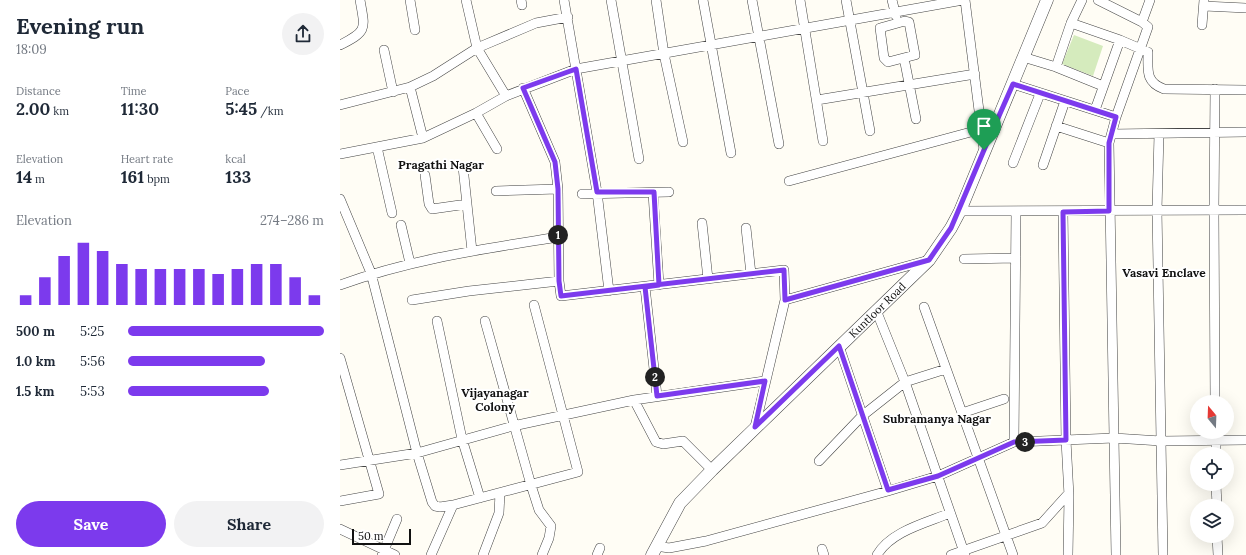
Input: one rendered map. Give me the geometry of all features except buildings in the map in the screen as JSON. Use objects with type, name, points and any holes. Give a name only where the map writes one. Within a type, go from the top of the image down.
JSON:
[{"type":"street","points":[[340,45],[357,36],[362,30],[364,24],[360,0]]},
{"type":"street","points":[[410,0],[415,30]]},
{"type":"street","points":[[466,0],[477,48],[506,96]]},
{"type":"street","points":[[564,0],[597,192],[609,291]]},
{"type":"street","points":[[611,0],[623,61],[639,159]]},
{"type":"street","points":[[656,0],[664,54],[683,142]]},
{"type":"street","points":[[703,0],[731,153]]},
{"type":"street","points":[[752,0],[779,144]]},
{"type":"street","points":[[800,0],[823,141]]},
{"type":"street","points":[[846,0],[870,131]]},
{"type":"street","points":[[892,0],[897,23]]},
{"type":"street","points":[[340,154],[423,138],[476,113],[523,88],[576,69],[964,0],[984,150]]},
{"type":"street","name":"Kuntloor Road","points":[[654,551],[680,503],[755,427],[929,260],[951,228],[960,211],[1047,0]]},
{"type":"street","points":[[1056,66],[1070,23],[1082,0]]},
{"type":"street","points":[[1098,0],[1142,22],[1148,27],[1116,117],[1109,143],[1116,555]]},
{"type":"street","points":[[1142,22],[1150,0]]},
{"type":"street","points":[[1202,25],[1204,3],[1246,8]]},
{"type":"street","points":[[340,105],[410,87],[433,76],[477,48],[536,23],[568,17]]},
{"type":"street","points":[[905,21],[909,22],[915,55],[888,62],[884,58],[880,28],[897,23],[905,21]]},
{"type":"street","points":[[1070,23],[1120,40],[1148,52],[1150,79],[1155,85],[1164,89],[1246,90]]},
{"type":"street","points":[[1095,110],[1120,40]]},
{"type":"street","points":[[384,50],[393,92]]},
{"type":"street","points":[[1023,57],[1056,66],[1103,86]]},
{"type":"street","points":[[905,63],[916,119]]},
{"type":"street","points":[[817,100],[975,74]]},
{"type":"street","points":[[1013,84],[1040,94],[1116,117]]},
{"type":"street","points":[[410,87],[423,138]]},
{"type":"street","points":[[523,88],[555,162],[558,189],[559,281],[561,296],[784,270],[785,300],[755,427]]},
{"type":"street","points":[[1215,90],[1215,395]]},
{"type":"street","points":[[1013,162],[1040,94]]},
{"type":"street","points":[[1043,165],[1065,101]]},
{"type":"street","points":[[476,113],[497,148]]},
{"type":"street","points":[[1056,126],[1109,143]]},
{"type":"street","points":[[789,181],[982,129]]},
{"type":"street","points":[[1112,134],[1246,132]]},
{"type":"street","points":[[1159,134],[1157,210],[1163,555]]},
{"type":"street","points":[[377,147],[392,213]]},
{"type":"street","points":[[463,167],[472,251]]},
{"type":"street","points":[[425,175],[429,204],[432,209],[467,204]]},
{"type":"street","points":[[496,191],[558,189]]},
{"type":"street","points":[[582,194],[597,192],[669,192]]},
{"type":"street","points":[[654,192],[659,285]]},
{"type":"street","points":[[340,199],[371,273],[417,453],[432,502],[435,506],[440,507],[453,505],[578,472],[534,305]]},
{"type":"street","points":[[960,211],[1063,212],[1246,210]]},
{"type":"street","points":[[1014,442],[1016,211]]},
{"type":"street","points":[[1063,212],[1066,440],[1069,493],[1068,555]]},
{"type":"street","points":[[702,223],[708,279]]},
{"type":"street","points":[[400,225],[410,263]]},
{"type":"street","points":[[746,228],[751,274]]},
{"type":"street","points":[[340,285],[371,273],[410,263],[558,237]]},
{"type":"street","points":[[964,259],[1016,258]]},
{"type":"street","points":[[785,300],[929,260]]},
{"type":"street","points":[[412,300],[469,291],[559,281]]},
{"type":"street","points":[[645,287],[657,396]]},
{"type":"street","points":[[924,307],[1013,555]]},
{"type":"street","points":[[876,310],[905,382],[964,553]]},
{"type":"street","points":[[437,321],[462,439],[480,498]]},
{"type":"street","points":[[485,321],[513,426],[531,485],[539,510],[551,528],[549,538],[542,555]]},
{"type":"street","points":[[839,346],[888,490]]},
{"type":"street","points":[[340,358],[379,494],[340,501]]},
{"type":"street","points":[[819,461],[862,416],[905,382],[946,369]]},
{"type":"street","points":[[340,466],[417,453],[462,439],[513,426],[634,400],[765,381]]},
{"type":"street","points":[[962,413],[1004,399]]},
{"type":"street","points":[[634,400],[656,442],[663,444],[683,441],[712,470]]},
{"type":"street","points":[[654,551],[706,541],[938,476],[1014,442],[1114,438],[1161,441],[1190,438]]},
{"type":"street","points":[[1234,438],[1246,440]]},
{"type":"street","points":[[483,555],[500,513],[500,493]]},
{"type":"street","points":[[951,555],[964,553],[1042,523],[1069,493]]},
{"type":"street","points":[[431,555],[453,505]]},
{"type":"street","points":[[877,555],[887,542],[903,532],[950,513]]},
{"type":"street","points":[[383,553],[397,519]]},
{"type":"street","points":[[340,530],[383,553],[395,555]]},
{"type":"street","points":[[1217,543],[1218,555]]},
{"type":"green space","points":[[1074,35],[1103,46],[1093,76],[1062,64]]},
{"type":"district","name":"Pragathi Nagar","points":[[441,164]]},
{"type":"district","name":"Vasavi Enclave","points":[[1164,272]]},
{"type":"district","name":"Vijayanagar Colony","points":[[495,399]]},
{"type":"district","name":"Subramanya Nagar","points":[[937,418]]},
{"type":"route","points":[[984,150],[960,211],[951,228],[929,260],[785,300],[784,270],[659,285],[561,296],[559,281],[558,189],[555,162],[523,88],[576,69],[597,192],[654,192],[659,285],[645,287],[657,396],[765,381],[755,427],[839,346],[888,490],[938,476],[1014,442],[1066,440],[1063,212],[1109,211],[1109,143],[1116,117],[1040,94],[1013,84],[984,150]]}]
